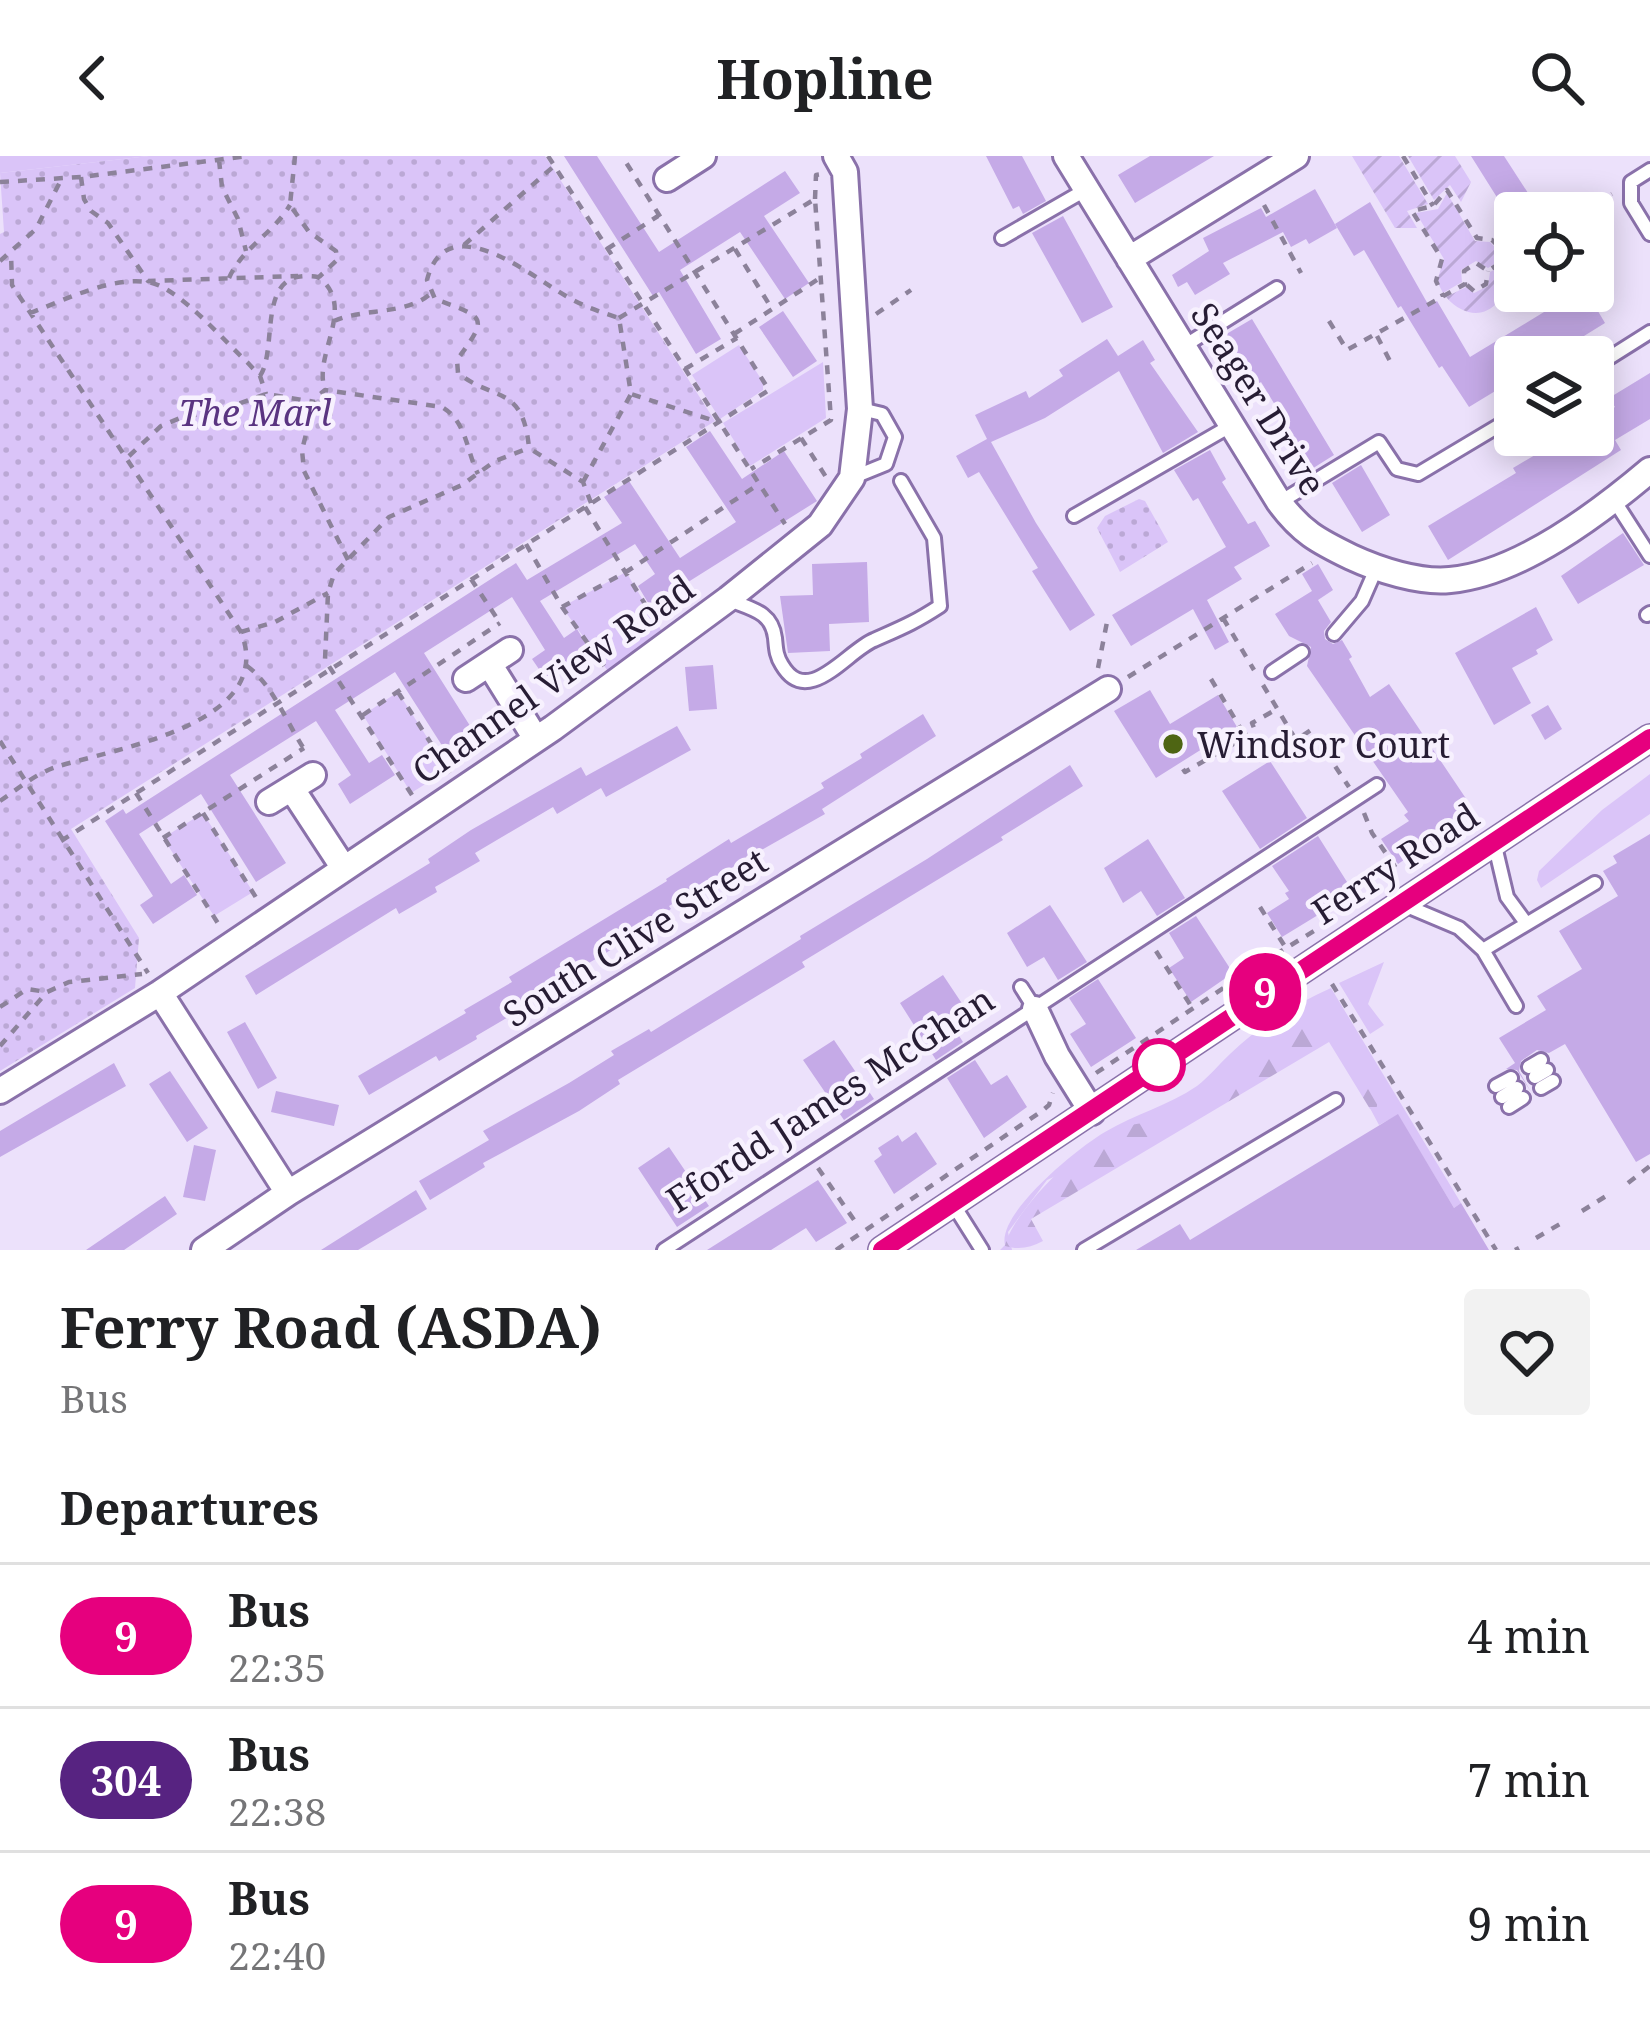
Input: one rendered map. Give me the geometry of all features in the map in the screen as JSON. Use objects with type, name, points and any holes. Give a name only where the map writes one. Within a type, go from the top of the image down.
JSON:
[{"type":"street","points":[[667,179],[703,156]]},
{"type":"street","points":[[836,156],[845,172],[860,409],[846,487]]},
{"type":"street","name":"Seager Drive","points":[[1066,156],[1279,502],[1300,530],[1335,549],[1376,569],[1447,581],[1508,566],[1614,500],[1650,470]]},
{"type":"street","points":[[1129,259],[1297,156]]},
{"type":"street","name":"Channel View Road","points":[[0,1090],[160,993],[536,740],[798,544],[820,525],[846,487]]},
{"type":"street","points":[[466,679],[500,658],[536,740]]},
{"type":"street","name":"South Clive Street","points":[[204,1250],[287,1193],[1103,680]]},
{"type":"street","name":"Ferry Road","points":[[888,1248],[1650,738]]},
{"type":"street","points":[[268,802],[302,782],[343,867]]},
{"type":"street","points":[[160,993],[287,1193]]},
{"type":"street","name":"Ffordd James McGhan","points":[[1028,998],[1092,1112]]},
{"type":"lane","points":[[1650,170],[1631,182],[1631,202],[1650,234]]},
{"type":"lane","points":[[1002,238],[1087,190]]},
{"type":"lane","points":[[1183,346],[1277,288]]},
{"type":"lane","points":[[1614,355],[1650,332]]},
{"type":"lane","points":[[846,487],[886,464],[896,437],[882,414],[860,409]]},
{"type":"lane","points":[[1074,516],[1232,425]]},
{"type":"lane","points":[[1279,502],[1379,442],[1397,470],[1418,474],[1494,429]]},
{"type":"lane","points":[[728,599],[763,613],[772,622],[776,654],[784,671],[802,680],[822,678],[874,639],[896,634],[940,607],[934,538],[901,481]]},
{"type":"lane","points":[[1614,500],[1650,556]]},
{"type":"lane","points":[[1334,634],[1362,601],[1376,569]]},
{"type":"lane","points":[[1272,672],[1302,652]]},
{"type":"lane","name":"Ffordd James McGhan","points":[[664,1250],[808,1155],[1028,998],[1146,937],[1377,785]]},
{"type":"lane","points":[[1493,841],[1507,897],[1526,923]]},
{"type":"lane","points":[[1483,950],[1595,883]]},
{"type":"lane","points":[[1399,903],[1460,928],[1483,950],[1516,1006]]},
{"type":"lane","points":[[1517,1088],[1502,1097],[1517,1088]]},
{"type":"lane","points":[[1084,1250],[1336,1100]]},
{"type":"lane","points":[[953,1204],[982,1250]]},
{"type":"path","points":[[0,182],[248,156]]},
{"type":"path","points":[[229,278],[246,251],[277,225],[290,205],[296,156]]},
{"type":"path","points":[[548,156],[798,544]]},
{"type":"path","points":[[61,841],[769,390],[622,156]]},
{"type":"path","points":[[1403,156],[1432,206]]},
{"type":"path","points":[[219,160],[222,187],[238,219],[246,251]]},
{"type":"path","points":[[430,294],[433,265],[464,245],[554,166]]},
{"type":"path","points":[[81,177],[91,212],[108,224],[148,281],[169,290],[260,376],[266,394]]},
{"type":"path","points":[[0,261],[36,229],[62,178]]},
{"type":"path","points":[[1614,193],[1631,182]]},
{"type":"path","points":[[1252,184],[1301,274]]},
{"type":"path","points":[[1443,296],[1436,281],[1442,259],[1412,211],[1432,206],[1447,190],[1477,238],[1494,242]]},
{"type":"path","points":[[464,245],[492,252],[568,297],[619,318],[815,199],[831,420],[751,470]]},
{"type":"path","points":[[290,205],[308,232],[336,251],[338,260],[319,277]]},
{"type":"path","points":[[608,249],[659,216]]},
{"type":"path","points":[[735,249],[772,309]]},
{"type":"path","points":[[0,801],[56,767],[122,752],[218,710],[237,691],[245,665],[242,632],[12,285],[10,253]]},
{"type":"path","points":[[1488,271],[1476,263],[1464,271],[1465,284],[1474,291],[1486,284],[1488,271],[1494,267]]},
{"type":"path","points":[[260,376],[267,366],[275,302],[281,288],[298,276]]},
{"type":"path","points":[[30,313],[117,284],[319,277],[327,284],[335,307],[322,373],[326,390]]},
{"type":"path","points":[[686,370],[820,278]]},
{"type":"path","points":[[1329,321],[1347,350],[1465,284]]},
{"type":"path","points":[[856,327],[910,290]]},
{"type":"path","points":[[334,321],[413,303],[430,294]]},
{"type":"path","points":[[430,294],[472,314],[478,323],[478,334],[457,360],[458,373],[507,395],[519,412],[529,448],[583,482]]},
{"type":"path","points":[[619,318],[631,394],[583,482],[588,505],[669,643]]},
{"type":"path","points":[[1376,334],[1390,363]]},
{"type":"path","points":[[326,390],[315,402],[302,450],[304,471],[349,560]]},
{"type":"path","points":[[326,390],[442,407],[462,426],[478,474]]},
{"type":"path","points":[[128,456],[161,426],[266,394],[315,402]]},
{"type":"path","points":[[631,394],[718,422]]},
{"type":"path","points":[[800,438],[846,487]]},
{"type":"path","points":[[424,815],[326,660],[328,592],[334,574],[389,517],[529,448]]},
{"type":"path","points":[[562,607],[626,572],[759,484]]},
{"type":"path","points":[[526,544],[562,607],[615,681]]},
{"type":"path","points":[[1103,680],[1223,618],[1335,549]]},
{"type":"path","points":[[471,579],[508,637],[500,658]]},
{"type":"path","points":[[242,632],[274,622],[328,592]]},
{"type":"path","points":[[1223,618],[1296,740],[1312,730],[1400,874]]},
{"type":"path","points":[[1103,680],[1107,622]]},
{"type":"path","points":[[363,715],[500,623]]},
{"type":"path","points":[[245,665],[271,688],[275,704],[314,764],[302,782]]},
{"type":"path","points":[[1211,679],[1244,734]]},
{"type":"path","points":[[398,692],[460,790]]},
{"type":"path","points":[[1183,769],[1254,728],[1252,724],[1277,709]]},
{"type":"path","points":[[0,741],[148,974],[82,980],[47,992],[27,989],[0,1007]]},
{"type":"path","points":[[163,838],[304,748]]},
{"type":"path","points":[[136,793],[231,943]]},
{"type":"path","points":[[203,813],[269,917]]},
{"type":"path","points":[[1260,908],[1284,945]]},
{"type":"path","points":[[1260,964],[1327,923]]},
{"type":"path","points":[[1146,937],[1191,1006]]},
{"type":"path","points":[[1091,1075],[1244,975]]},
{"type":"path","points":[[1332,984],[1496,1250]]},
{"type":"path","points":[[0,1046],[47,992]]},
{"type":"path","points":[[836,1250],[1049,1105],[1052,1082]]},
{"type":"path","points":[[808,1155],[860,1227]]},
{"type":"path","points":[[1628,1183],[1650,1166]]},
{"type":"path","points":[[1582,1210],[1611,1192]]},
{"type":"path","points":[[1536,1238],[1565,1221]]},
{"type":"green space","points":[[0,156],[149,156],[0,173]]},
{"type":"green space","name":"The Marl","points":[[149,156],[545,156],[715,421],[71,829],[139,938],[135,988],[0,1071],[0,234],[4,232],[0,173]]},
{"type":"green space","points":[[1352,156],[1399,156],[1428,204],[1407,211],[1417,228],[1395,228]]},
{"type":"green space","points":[[1408,156],[1455,156],[1471,182],[1461,202],[1450,185],[1434,200]]},
{"type":"green space","points":[[1447,193],[1475,241],[1494,246],[1494,264],[1488,268],[1476,261],[1461,270],[1462,282],[1443,293],[1437,281],[1444,259],[1416,213],[1438,209]]},
{"type":"green space","points":[[1494,270],[1494,305],[1490,308],[1469,312],[1446,297],[1466,287],[1474,293],[1488,286]]},
{"type":"green space","points":[[739,345],[763,382],[763,390],[720,419],[692,375]]},
{"type":"green space","points":[[823,362],[826,418],[750,466],[723,423]]},
{"type":"green space","points":[[1139,499],[1145,501],[1168,542],[1120,572],[1097,528],[1105,516]]},
{"type":"green space","points":[[626,572],[669,643],[615,681],[562,607]]},
{"type":"green space","points":[[398,692],[448,770],[411,793],[363,715]]},
{"type":"green space","points":[[1650,774],[1650,814],[1541,888],[1539,871],[1602,810]]},
{"type":"green space","points":[[203,813],[253,892],[214,916],[163,838]]},
{"type":"green space","points":[[1384,962],[1368,1004],[1384,1025],[1370,1034],[1339,983]]},
{"type":"green space","points":[[1331,988],[1461,1203],[1454,1208],[1398,1115],[1379,1125],[1335,1043],[1321,1031],[1180,1120],[1047,1180],[1008,1232],[1012,1250],[1000,1250],[1014,1216],[1026,1199],[1077,1151],[1197,1086],[1265,1025]]},
{"type":"green space","points":[[1308,1020],[1336,1026],[1358,1047],[1374,1080],[1376,1110],[1370,1109],[1329,1042],[1031,1219],[1043,1241],[1024,1248],[1005,1246],[1035,1197],[1088,1146],[1120,1128],[1192,1110],[1227,1066]]},
{"type":"building","points":[[564,156],[597,156],[659,252],[785,171],[800,193],[764,216],[809,283],[785,299],[740,232],[680,270],[721,339],[696,354],[659,292],[653,296]]},
{"type":"building","points":[[986,156],[1022,156],[1046,201],[1023,214],[1019,206],[1013,209]]},
{"type":"building","points":[[1150,156],[1214,156],[1135,203],[1118,175]]},
{"type":"building","points":[[1471,156],[1504,156],[1527,192],[1494,193]]},
{"type":"building","points":[[1315,189],[1337,228],[1309,244],[1306,239],[1291,247],[1283,232],[1223,263],[1230,274],[1195,295],[1187,282],[1178,287],[1172,275],[1209,251],[1203,238],[1261,208],[1266,217]]},
{"type":"building","points":[[1370,202],[1429,306],[1437,301],[1470,357],[1494,342],[1494,392],[1469,407],[1401,306],[1398,308],[1364,250],[1354,256],[1335,224]]},
{"type":"building","points":[[1063,216],[1113,307],[1082,323],[1032,233]]},
{"type":"building","points":[[783,311],[817,361],[793,377],[759,327]]},
{"type":"building","points":[[1544,312],[1598,312],[1605,323],[1584,336],[1504,336]]},
{"type":"building","points":[[1252,319],[1334,455],[1307,472],[1280,426],[1286,423],[1261,382],[1253,387],[1223,336]]},
{"type":"building","points":[[1107,339],[1118,356],[1143,340],[1155,360],[1150,363],[1198,432],[1163,453],[1119,371],[1045,418],[991,442],[1095,615],[1070,631],[979,472],[968,478],[956,456],[987,439],[975,415],[1026,391],[1029,398],[1063,376],[1059,370]]},
{"type":"building","points":[[1650,373],[1650,419],[1615,440],[1621,450],[1614,454],[1615,407],[1614,395]]},
{"type":"building","points":[[710,431],[742,479],[784,451],[817,501],[650,606],[638,586],[655,574],[635,544],[540,601],[564,638],[577,629],[589,649],[545,678],[532,659],[545,650],[512,597],[424,653],[479,740],[450,758],[395,672],[335,710],[369,763],[382,755],[395,775],[350,804],[338,784],[351,775],[316,721],[230,775],[286,863],[256,882],[201,794],[139,834],[171,884],[184,875],[197,895],[153,924],[140,905],[153,896],[105,821],[123,809],[126,814],[516,563],[527,580],[622,523],[604,497],[629,481],[680,558],[736,522],[686,447]]},
{"type":"building","points":[[1210,450],[1226,479],[1222,482],[1248,524],[1255,521],[1270,546],[1234,567],[1242,579],[1207,600],[1229,642],[1215,650],[1193,609],[1131,646],[1112,615],[1226,547],[1198,498],[1193,501],[1174,470]]},
{"type":"building","points":[[1533,456],[1612,456],[1448,560],[1428,526],[1516,473],[1513,468]]},
{"type":"building","points":[[1361,465],[1390,515],[1362,532],[1332,483]]},
{"type":"building","points":[[1623,533],[1644,565],[1578,604],[1561,576]]},
{"type":"building","points":[[867,562],[869,622],[829,624],[830,651],[788,653],[780,596],[813,595],[812,564]]},
{"type":"building","points":[[1318,564],[1333,590],[1318,600],[1331,622],[1324,631],[1325,639],[1333,644],[1342,640],[1370,697],[1389,684],[1475,812],[1398,864],[1381,839],[1409,821],[1404,815],[1408,812],[1307,666],[1311,647],[1289,636],[1275,614],[1312,591],[1302,574]]},
{"type":"building","points":[[1536,607],[1553,640],[1512,668],[1531,703],[1494,725],[1455,653]]},
{"type":"building","points":[[713,665],[717,709],[689,711],[685,667]]},
{"type":"building","name":"Windsor Court","points":[[1150,690],[1170,724],[1218,695],[1237,727],[1156,778],[1114,711]]},
{"type":"building","points":[[1548,705],[1562,729],[1545,740],[1531,715]]},
{"type":"building","points":[[923,714],[936,736],[822,809],[825,814],[669,906],[671,909],[606,953],[513,1007],[517,1012],[477,1039],[439,1061],[436,1056],[369,1095],[358,1076],[466,1013],[464,1010],[512,982],[509,977],[729,839],[731,843],[824,788],[821,783]]},
{"type":"building","points":[[677,726],[691,750],[606,797],[601,788],[557,814],[553,807],[475,853],[480,861],[435,887],[437,892],[399,914],[396,908],[256,995],[245,976],[430,863],[428,859],[471,830],[581,767],[586,776]]},
{"type":"building","points":[[1270,761],[1307,818],[1260,849],[1222,791]]},
{"type":"building","points":[[1070,765],[1083,786],[802,962],[805,967],[618,1080],[620,1084],[579,1111],[483,1163],[485,1167],[430,1200],[419,1181],[489,1140],[483,1131],[801,939]]},
{"type":"building","points":[[1650,834],[1650,1154],[1636,1162],[1565,1044],[1549,1053],[1537,1050],[1521,1061],[1519,1071],[1531,1092],[1517,1070],[1506,1069],[1515,1063],[1499,1038],[1546,1010],[1537,996],[1582,969],[1559,931],[1618,896],[1603,871],[1617,863],[1613,856]]},
{"type":"building","points":[[1318,836],[1354,893],[1282,937],[1267,913],[1289,899],[1285,893],[1289,891],[1272,866]]},
{"type":"building","points":[[1148,839],[1185,898],[1157,916],[1141,891],[1123,903],[1104,868]]},
{"type":"building","points":[[1050,905],[1087,962],[1058,980],[1044,957],[1027,967],[1007,933]]},
{"type":"building","points":[[1196,916],[1233,973],[1191,1002],[1169,968],[1184,958],[1169,933]]},
{"type":"building","points":[[943,975],[963,1005],[947,1017],[963,1042],[936,1060],[900,1003]]},
{"type":"building","points":[[1098,979],[1136,1038],[1091,1067],[1070,1034],[1086,1024],[1069,998]]},
{"type":"building","points":[[245,1022],[277,1078],[258,1089],[227,1032]]},
{"type":"building","points":[[834,1040],[874,1099],[844,1120],[803,1060]]},
{"type":"building","points":[[975,1060],[991,1085],[1007,1075],[1027,1107],[984,1138],[947,1078]]},
{"type":"building","points":[[114,1063],[126,1086],[0,1157],[0,1131]]},
{"type":"building","points":[[170,1071],[208,1128],[187,1142],[149,1084]]},
{"type":"building","points":[[276,1091],[339,1105],[334,1126],[271,1112]]},
{"type":"building","points":[[1398,1114],[1454,1208],[1461,1203],[1489,1250],[1136,1250],[1180,1224],[1190,1240]]},
{"type":"building","points":[[916,1132],[937,1164],[894,1194],[874,1161],[882,1155],[878,1148],[898,1135],[902,1142]]},
{"type":"building","points":[[194,1145],[216,1150],[205,1201],[183,1197]]},
{"type":"building","points":[[669,1147],[709,1206],[677,1227],[638,1168]]},
{"type":"building","points":[[818,1180],[847,1223],[816,1242],[806,1228],[771,1250],[707,1250]]},
{"type":"building","points":[[416,1190],[427,1209],[358,1250],[321,1250]]},
{"type":"building","points":[[165,1196],[177,1214],[124,1250],[86,1250]]},
{"type":"bus line","name":"9","points":[[882,1250],[1650,738]]},
{"type":"place","name":"Windsor Court","points":[[1173,744]]}]
